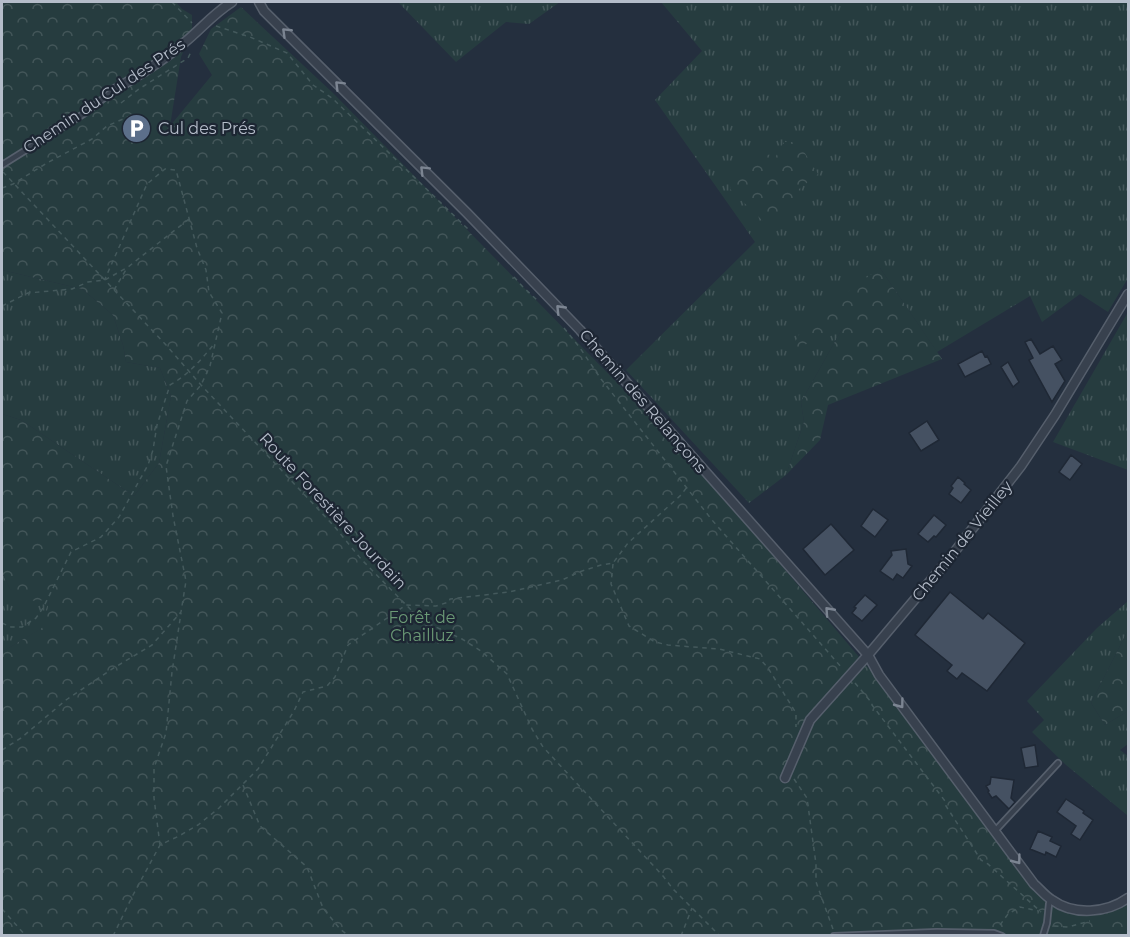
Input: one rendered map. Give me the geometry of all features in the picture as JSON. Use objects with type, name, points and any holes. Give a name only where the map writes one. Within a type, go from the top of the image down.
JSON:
[{"type":"street","name":"Chemin du Cul des Prés","points":[[114,90],[160,62],[232,2]]},
{"type":"street","name":"Chemin des Relançons","points":[[259,2],[264,11],[450,196],[580,330],[868,655],[879,675],[1034,884],[1050,900],[1073,910],[1088,911],[1122,902],[1128,897]]},
{"type":"street","name":"Chemin de Vieilley","points":[[785,778],[810,720],[952,555],[1021,466],[1128,294]]},
{"type":"lane","name":"Chemin du Cul des Prés","points":[[2,165],[85,113],[114,90]]},
{"type":"lane","points":[[994,831],[1058,763]]},
{"type":"lane","points":[[1042,936],[1047,923],[1050,900]]},
{"type":"lane","points":[[834,935],[937,932],[994,933],[1002,936]]},
{"type":"path","points":[[172,2],[194,24],[197,31]]},
{"type":"path","points":[[206,22],[287,53],[313,84],[332,98],[473,234]]},
{"type":"path","points":[[121,103],[188,58],[192,50]]},
{"type":"path","points":[[2,188],[92,139],[107,126],[130,116]]},
{"type":"path","points":[[105,280],[147,184],[165,169],[176,170],[197,248],[206,270],[209,292],[222,313],[210,366],[201,385],[187,401],[166,466],[186,581],[172,672],[166,733],[154,768],[154,798],[160,845],[114,936]]},
{"type":"path","name":"Route Forestière Jourdain","points":[[2,171],[334,526],[361,559],[406,604],[427,623],[462,639],[481,651],[507,674],[532,729],[543,747],[673,889],[720,936]]},
{"type":"path","points":[[2,306],[28,293],[72,289],[88,282],[105,280],[128,267],[189,219]]},
{"type":"path","points":[[114,290],[128,267]]},
{"type":"path","points":[[511,272],[539,302]]},
{"type":"path","points":[[561,325],[712,520],[872,703],[945,801],[981,860],[1041,912],[1048,913]]},
{"type":"path","points":[[2,623],[11,627],[22,627],[36,618],[71,552],[101,537],[119,517],[148,465],[157,424],[170,385],[189,372],[215,344]]},
{"type":"path","points":[[687,487],[628,543],[613,563],[610,584],[628,626],[655,642],[719,650],[760,659],[796,713],[795,736]]},
{"type":"path","points":[[160,845],[198,825],[243,784],[258,769],[294,711],[303,692],[327,686],[335,677],[348,645],[406,604],[436,606],[450,600],[509,592],[562,580],[579,572],[613,563]]},
{"type":"path","points":[[2,750],[21,738],[66,700],[152,645],[181,612]]},
{"type":"path","points":[[794,760],[792,775],[807,798],[816,864],[816,882],[834,935]]},
{"type":"path","points":[[243,784],[261,825],[307,867],[323,908],[340,929],[349,936]]},
{"type":"path","points":[[681,936],[692,907]]},
{"type":"path","points":[[994,933],[1008,914],[1020,907],[1048,913]]},
{"type":"path","points":[[2,909],[26,936]]},
{"type":"green space","name":"Forêt de Chailluz","points":[[2,2],[176,2],[192,15],[192,30],[181,57],[170,126],[212,75],[199,54],[211,29],[241,7],[333,93],[684,451],[871,671],[1034,891],[1057,909],[1086,915],[1128,904],[1128,935],[2,935],[2,652],[45,626],[49,600],[29,601],[10,589],[2,572],[2,414],[21,420],[134,496],[159,463],[171,396],[160,368],[126,362],[113,315],[82,289],[2,270]]},
{"type":"green space","points":[[398,2],[560,2],[529,24],[506,22],[456,62]]},
{"type":"green space","points":[[661,2],[1128,2],[1128,278],[1108,312],[1080,294],[1042,322],[1030,296],[937,352],[880,268],[801,402],[804,422],[786,475],[749,503],[626,370],[755,242],[655,100],[702,51]]},
{"type":"green space","points":[[784,142],[798,142],[818,174],[799,189],[795,209],[765,223],[730,189],[737,164],[759,153],[776,156]]},
{"type":"green space","points":[[880,268],[942,359],[828,405],[820,440],[786,475],[804,422],[801,402],[842,329],[790,351],[806,322]]},
{"type":"green space","points":[[2,270],[82,289],[113,315],[126,362],[160,368],[171,396],[159,463],[134,496],[21,420],[2,414]]},
{"type":"green space","points":[[1128,312],[1128,470],[1053,442]]},
{"type":"green space","points":[[2,572],[10,589],[49,600],[46,626],[2,652]]},
{"type":"green space","points":[[1128,601],[1128,630],[1091,703],[1105,725],[1128,711],[1128,744],[1120,750],[1128,756],[1127,815],[1066,765],[1032,732],[1044,720],[1027,701],[1097,628]]},
{"type":"green space","points":[[1128,630],[1128,711],[1105,725],[1091,703]]},
{"type":"building","points":[[1031,339],[1040,354],[1053,346],[1062,360],[1055,364],[1065,381],[1052,402],[1029,360],[1033,358],[1025,342]]},
{"type":"building","points":[[982,351],[991,364],[965,377],[958,364]]},
{"type":"building","points":[[1008,362],[1019,382],[1013,387],[1001,367]]},
{"type":"building","points":[[927,421],[939,440],[921,451],[909,433]]},
{"type":"building","points":[[1071,455],[1082,464],[1070,480],[1059,472]]},
{"type":"building","points":[[958,477],[971,490],[961,503],[949,494],[953,488],[951,486]]},
{"type":"building","points":[[873,509],[888,520],[875,537],[861,526]]},
{"type":"building","points":[[934,515],[946,525],[936,537],[934,536],[928,542],[918,534]]},
{"type":"building","points":[[831,524],[854,550],[825,575],[803,549]]},
{"type":"building","points":[[906,549],[908,564],[912,566],[903,578],[897,574],[893,580],[880,571],[892,555],[891,551]]},
{"type":"building","points":[[950,592],[983,619],[988,613],[1025,643],[987,691],[962,673],[957,679],[947,671],[952,665],[915,635]]},
{"type":"building","points":[[865,595],[877,605],[862,621],[852,613],[856,608],[854,607]]},
{"type":"building","points":[[1035,745],[1038,766],[1025,768],[1021,748]]},
{"type":"building","points":[[991,777],[1014,780],[1011,798],[1015,802],[1009,809],[996,796],[992,798],[988,792],[986,786],[990,784]]},
{"type":"building","points":[[1066,799],[1093,820],[1080,840],[1071,834],[1076,826],[1057,812]]},
{"type":"building","points":[[1038,831],[1052,837],[1050,841],[1061,846],[1056,857],[1046,852],[1045,855],[1030,849]]},
{"type":"place","name":"Cul des Prés","points":[[137,128]]}]
